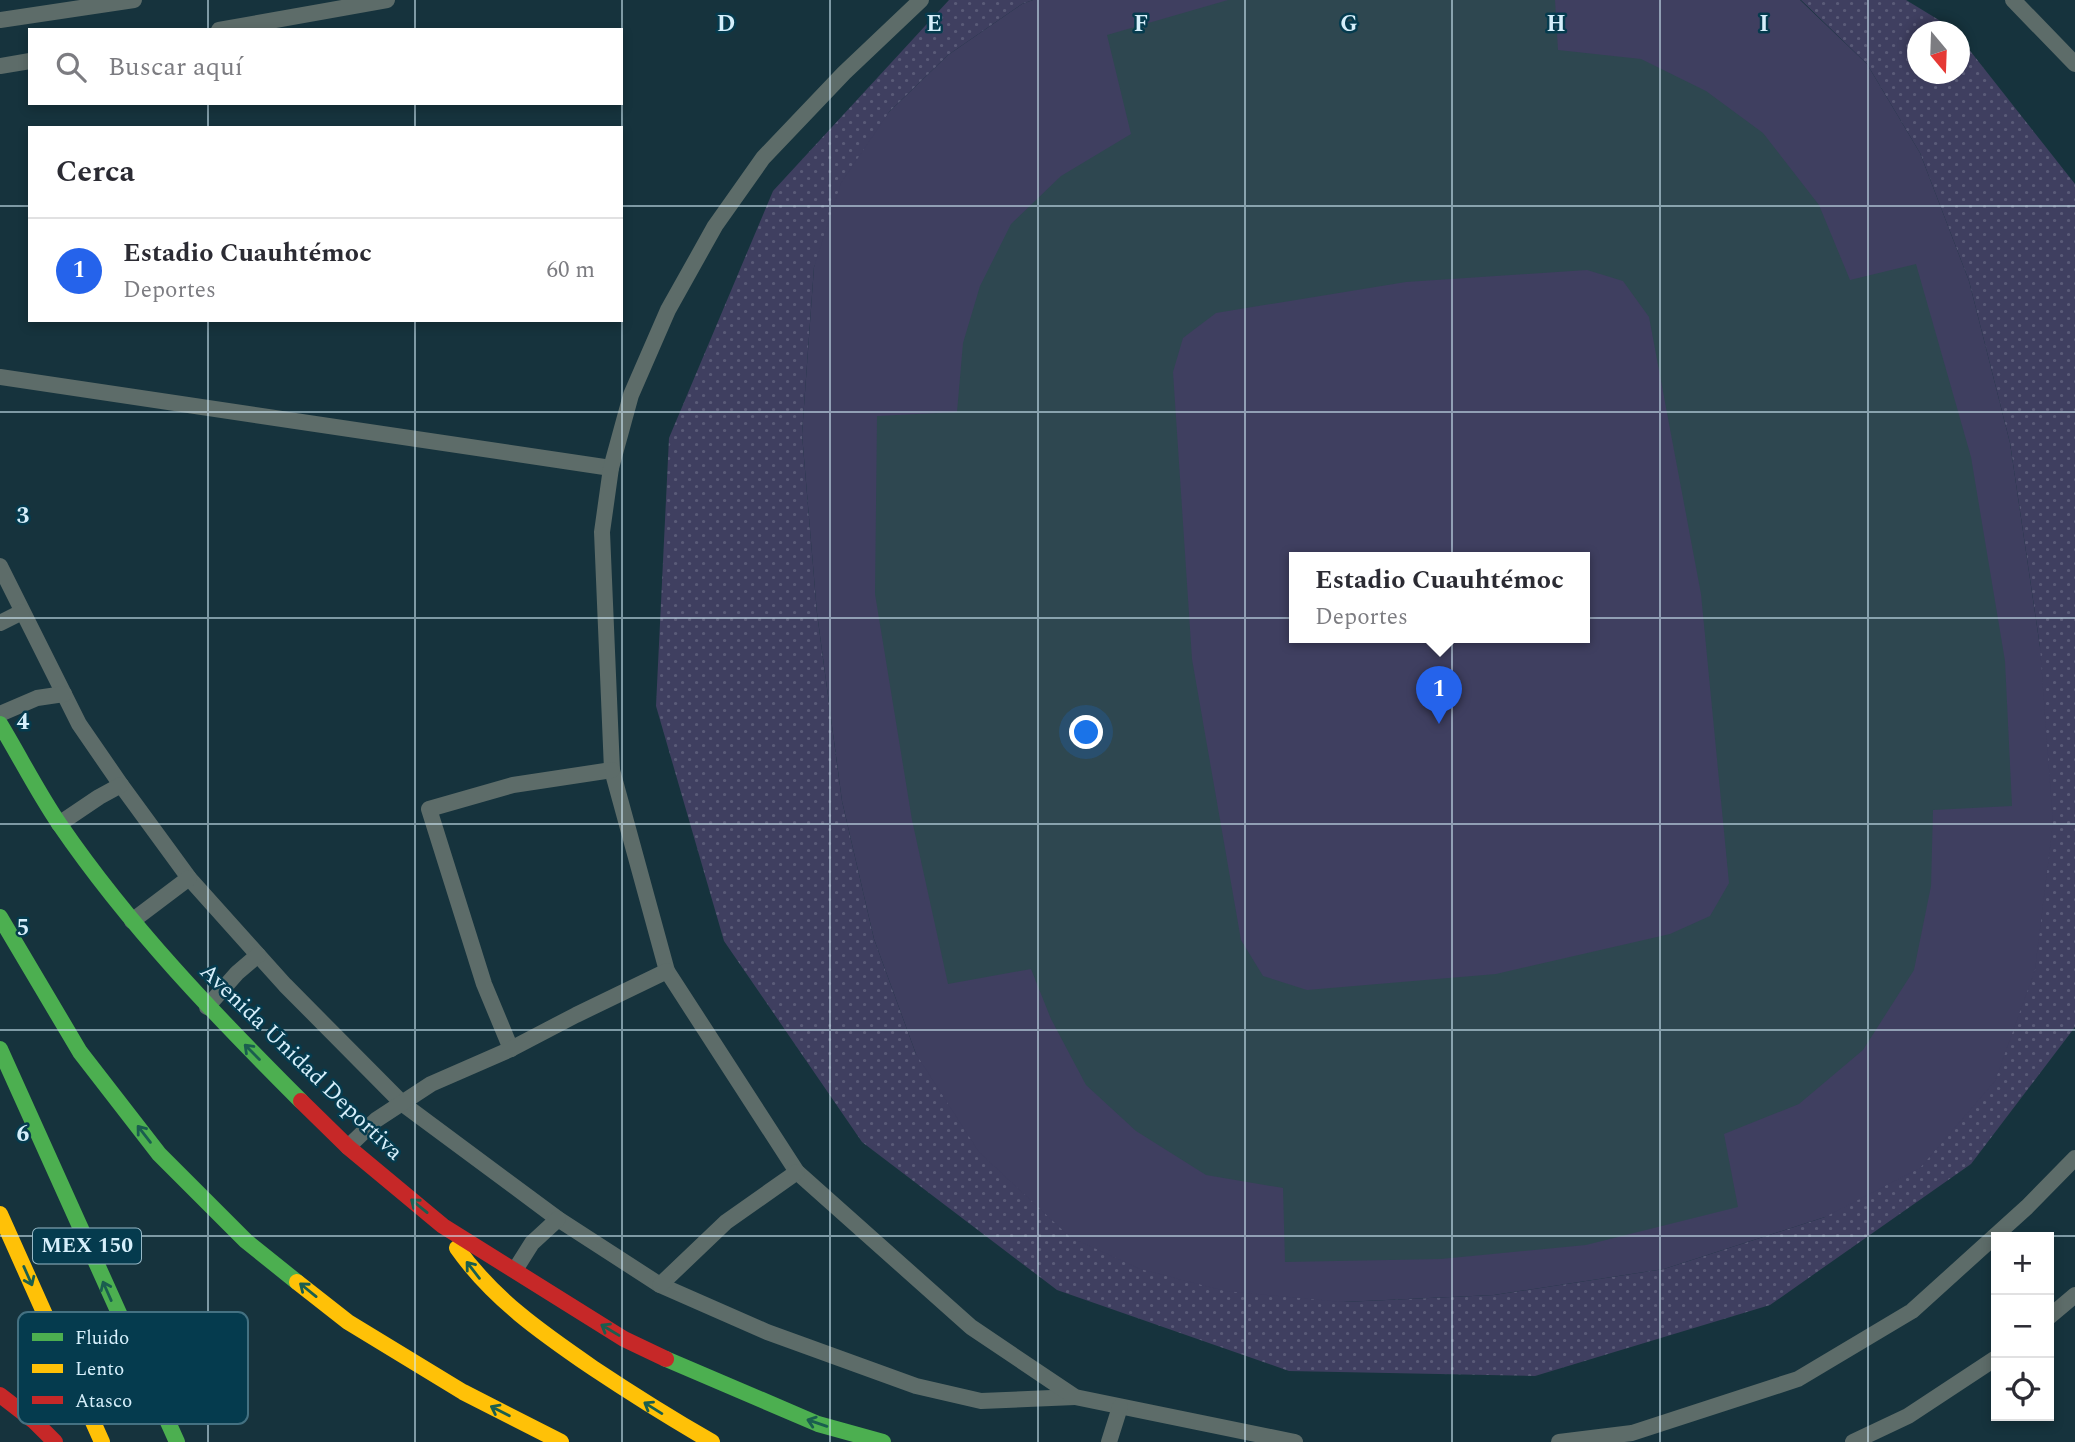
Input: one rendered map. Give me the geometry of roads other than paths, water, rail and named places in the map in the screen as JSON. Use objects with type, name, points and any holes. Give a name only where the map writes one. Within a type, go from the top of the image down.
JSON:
[{"type":"main road","name":"Avenida Unidad Deportiva","points":[[0,724],[60,824],[132,920],[207,1007],[348,1147],[443,1226],[624,1339],[721,1384],[818,1424],[883,1442]]},
{"type":"main road","points":[[0,917],[80,1052],[159,1154],[246,1241],[348,1322],[463,1392],[561,1442]]},
{"type":"main road","name":"MEX 150","points":[[0,1049],[118,1312]]},
{"type":"main road","name":"MEX 150","points":[[0,1214],[44,1312]]},
{"type":"main road","points":[[443,1226],[473,1271],[514,1313],[651,1408],[712,1442]]},
{"type":"main road","points":[[0,1395],[18,1409]]},
{"type":"main road","points":[[37,1424],[55,1442]]},
{"type":"main road","name":"MEX 150","points":[[94,1424],[102,1442]]},
{"type":"main road","name":"MEX 150","points":[[169,1424],[177,1442]]},
{"type":"lane","points":[[0,20],[134,0]]},
{"type":"lane","points":[[230,28],[387,0]]},
{"type":"lane","points":[[921,0],[844,72],[763,158],[715,226],[668,310],[631,395],[611,468],[602,532],[612,770],[667,971],[797,1172],[971,1327],[1075,1397]]},
{"type":"lane","points":[[2013,0],[2075,64]]},
{"type":"lane","points":[[0,66],[28,61]]},
{"type":"lane","points":[[0,377],[611,468]]},
{"type":"lane","points":[[0,566],[79,724],[189,878],[285,985],[403,1104],[558,1219],[660,1285],[767,1332],[916,1386],[981,1401],[1075,1397],[1286,1441]]},
{"type":"lane","points":[[0,622],[22,612]]},
{"type":"lane","points":[[0,713],[37,698],[64,694]]},
{"type":"lane","points":[[511,1049],[484,984],[429,809],[513,785],[612,770]]},
{"type":"lane","points":[[60,824],[121,785]]},
{"type":"lane","points":[[132,920],[189,878]]},
{"type":"lane","points":[[207,1007],[237,973],[258,955]]},
{"type":"lane","points":[[348,1147],[376,1120],[431,1084],[511,1049],[667,971]]},
{"type":"lane","points":[[1559,1442],[1632,1433],[1798,1379],[1912,1311],[2027,1207],[2075,1158]]},
{"type":"lane","points":[[660,1285],[726,1222],[797,1172]]},
{"type":"lane","points":[[514,1272],[532,1243],[558,1219]]},
{"type":"lane","points":[[2054,1313],[2075,1295]]},
{"type":"lane","points":[[1853,1442],[1908,1416],[1991,1361]]},
{"type":"lane","points":[[1108,1442],[1120,1407]]},
{"type":"place","name":"Estadio Cuauhtémoc","points":[[1439,724]]}]
